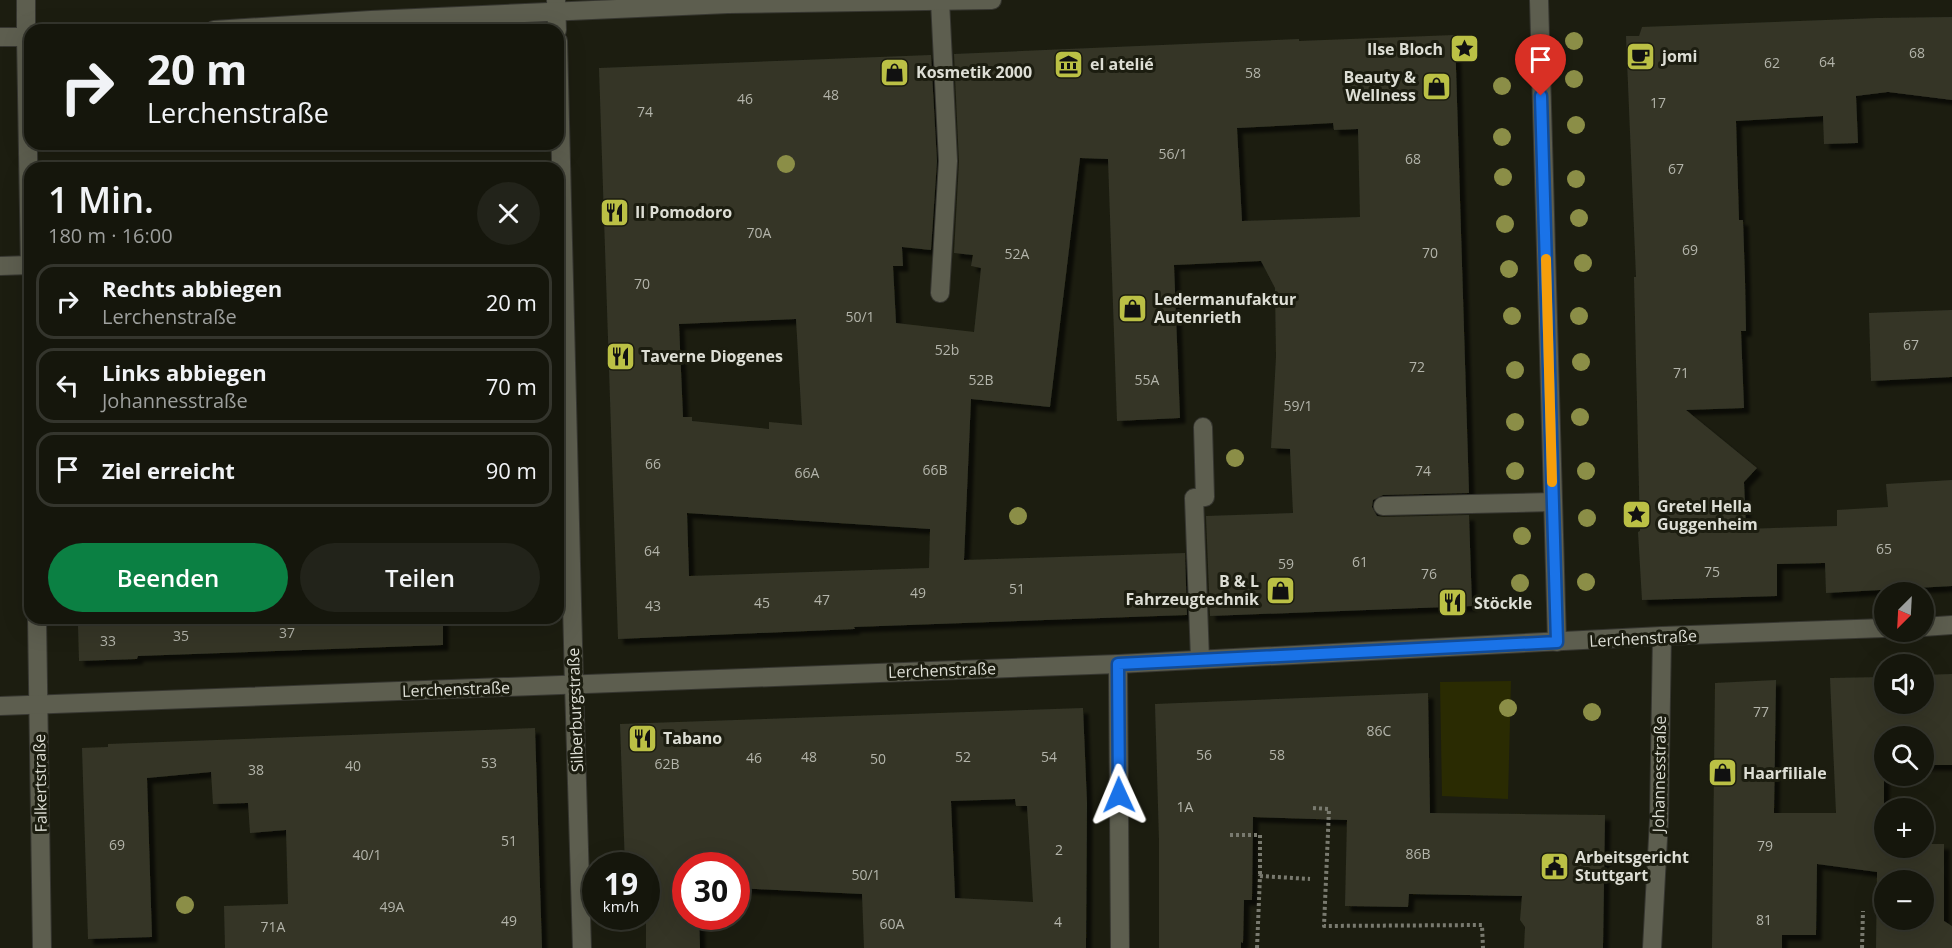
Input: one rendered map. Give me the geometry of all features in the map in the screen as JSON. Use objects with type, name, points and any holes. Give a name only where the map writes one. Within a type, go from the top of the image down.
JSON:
[{"type":"street","points":[[308,24],[557,14],[728,4],[992,0]]},
{"type":"street","points":[[1539,0],[1557,642]]},
{"type":"street","points":[[940,1],[948,161],[940,293]]},
{"type":"street","points":[[26,4],[27,24]]},
{"type":"street","points":[[0,37],[24,38]]},
{"type":"street","points":[[0,266],[24,267]]},
{"type":"street","name":"Silberburgstraße","points":[[564,282],[582,948]]},
{"type":"street","points":[[1200,659],[1194,498],[1205,497],[1203,427]]},
{"type":"street","points":[[1383,506],[1553,502]]},
{"type":"street","name":"Falkertstraße","points":[[37,624],[42,948]]},
{"type":"street","points":[[1934,626],[1952,625]]},
{"type":"street","name":"Lerchenstraße","points":[[0,706],[1118,664],[1662,636],[1874,628]]},
{"type":"street","name":"Johannesstraße","points":[[1652,948],[1659,820],[1662,636]]},
{"type":"street","points":[[1118,664],[1120,948]]},
{"type":"path","points":[[1313,808],[1329,809],[1324,926],[1482,925],[1483,948]]},
{"type":"path","points":[[1230,835],[1260,835],[1257,948]]},
{"type":"path","points":[[1260,876],[1310,879]]},
{"type":"path","points":[[1862,948],[1863,911]]},
{"type":"shaded area","points":[[1511,681],[1508,799],[1442,796],[1440,682]]},
{"type":"building","points":[[1952,17],[1952,100],[1888,92],[1856,96],[1858,143],[1824,144],[1823,116],[1736,121],[1739,220],[1743,220],[1745,279],[1746,331],[1741,331],[1744,408],[1686,410],[1757,468],[1744,482],[1746,529],[1837,526],[1837,510],[1888,507],[1886,484],[1952,480],[1952,586],[1934,587],[1934,582],[1874,582],[1874,590],[1826,593],[1825,563],[1777,564],[1777,596],[1642,600],[1638,532],[1640,531],[1634,277],[1636,277],[1626,36],[1639,36],[1642,27]]},
{"type":"building","points":[[1455,35],[1469,493],[1383,495],[1373,500],[1372,507],[1377,516],[1383,517],[1469,515],[1472,606],[1210,616],[1206,516],[1293,513],[1290,449],[1271,448],[1276,357],[1275,288],[1261,261],[1174,265],[1180,418],[1117,421],[1108,159],[1080,158],[1050,407],[971,399],[964,560],[1185,553],[1187,615],[854,627],[855,629],[618,639],[599,68],[931,55],[937,161],[931,250],[902,247],[903,266],[893,266],[896,323],[974,332],[981,268],[971,266],[973,255],[954,253],[959,162],[954,54],[1299,39],[1299,41]],"holes":[[[1333,123],[1334,130],[1358,129],[1360,217],[1242,221],[1237,128]],[[796,319],[802,425],[769,422],[769,429],[692,421],[692,417],[683,417],[679,324]],[[687,513],[930,529],[929,568],[689,576]]]},
{"type":"building","points":[[1952,310],[1952,377],[1871,381],[1869,313]]},
{"type":"building","points":[[80,624],[443,624],[443,645],[138,656],[137,659],[79,661],[78,625]]},
{"type":"building","points":[[1952,674],[1952,765],[1934,765],[1934,726],[1874,726],[1874,786],[1884,786],[1884,798],[1874,798],[1874,858],[1934,858],[1934,844],[1944,844],[1944,921],[1952,926],[1952,948],[1876,948],[1876,930],[1934,930],[1934,870],[1874,872],[1817,864],[1816,935],[1782,935],[1782,948],[1712,948],[1715,683],[1776,680],[1774,813],[1836,813],[1830,678],[1874,677],[1874,714],[1934,714],[1934,675]]},
{"type":"building","points":[[1428,693],[1430,813],[1605,815],[1603,948],[1524,948],[1525,927],[1520,920],[1522,896],[1409,894],[1408,907],[1345,906],[1347,820],[1253,817],[1252,900],[1244,900],[1241,948],[1159,948],[1155,704]]},
{"type":"building","points":[[1083,708],[1087,803],[1086,948],[864,948],[862,894],[750,889],[750,852],[672,852],[672,930],[699,930],[700,948],[646,948],[646,930],[660,930],[660,852],[625,852],[620,724]],"holes":[[[1015,799],[1016,806],[1027,806],[1033,902],[955,898],[951,801]]]},
{"type":"building","points":[[535,728],[542,948],[225,948],[224,906],[288,904],[286,830],[250,833],[248,803],[213,804],[211,772],[147,778],[152,937],[88,939],[82,748],[108,747],[108,744]]},
{"type":"slow traffic","points":[[1546,259],[1552,482]]},
{"type":"place","name":"Ilse Bloch","points":[[1464,49]]},
{"type":"place","name":"jomi","points":[[1641,56]]},
{"type":"place","name":"el atelié","points":[[1069,64]]},
{"type":"place","name":"Kosmetik 2000","points":[[895,72]]},
{"type":"place","name":"Beauty & Wellness","points":[[1437,86]]},
{"type":"place","name":"Il Pomodoro","points":[[614,212]]},
{"type":"place","name":"Ledermanufaktur Autenrieth","points":[[1133,308]]},
{"type":"place","name":"Taverne Diogenes","points":[[620,356]]},
{"type":"place","name":"Gretel Hella Guggenheim","points":[[1636,515]]},
{"type":"place","name":"B & L Fahrzeugtechnik","points":[[1280,590]]},
{"type":"place","name":"Stöckle","points":[[1453,603]]},
{"type":"place","name":"Tabano","points":[[642,738]]},
{"type":"place","name":"Haarfiliale","points":[[1722,773]]},
{"type":"place","name":"Arbeitsgericht Stuttgart","points":[[1554,866]]},
{"type":"route","points":[[1119,795],[1118,664],[1557,642],[1541,96]]}]
